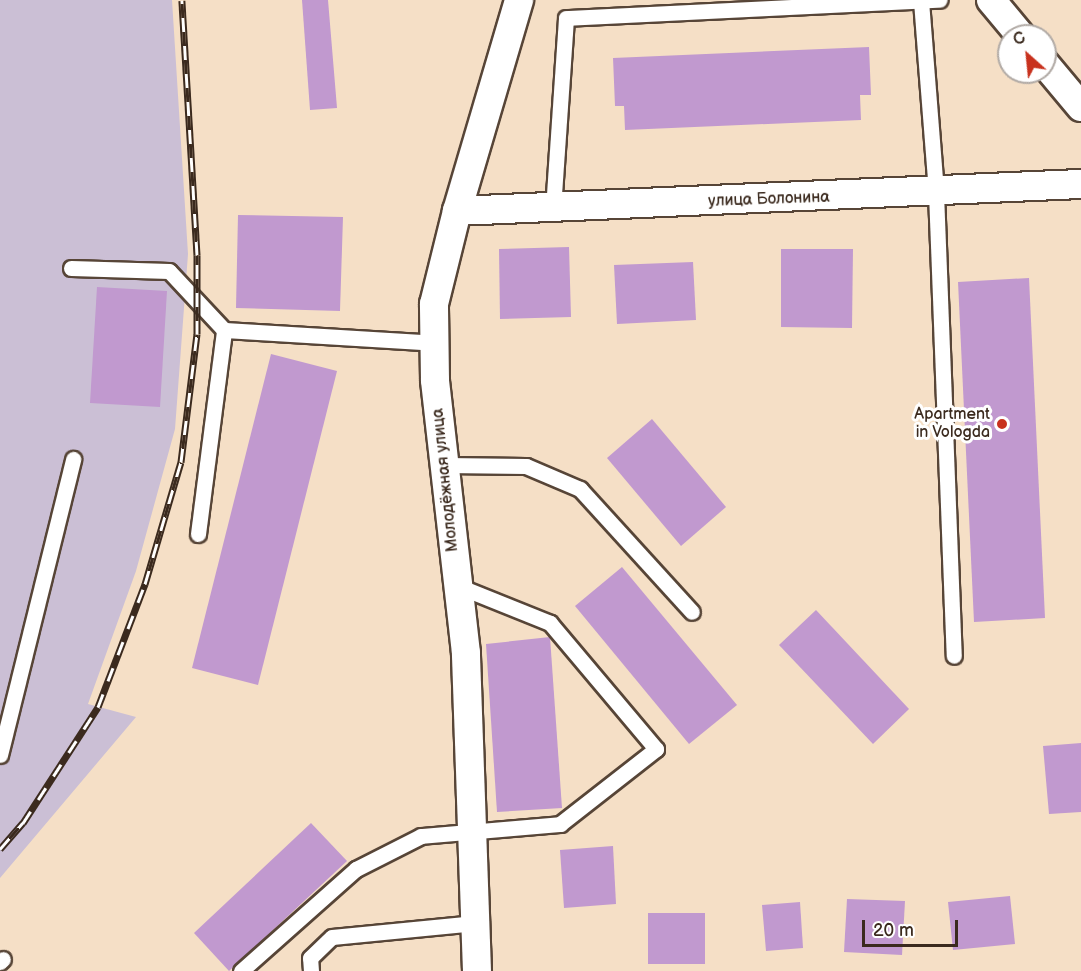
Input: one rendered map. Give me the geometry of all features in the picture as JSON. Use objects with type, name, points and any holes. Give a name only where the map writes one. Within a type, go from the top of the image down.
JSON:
[{"type":"street","name":"Молодёжная улица","points":[[477,971],[466,653],[445,465],[434,304],[457,211],[519,0]]},
{"type":"street","points":[[991,0],[1011,24]]},
{"type":"street","points":[[1057,78],[1080,105]]},
{"type":"street","name":"улица Болонина","points":[[457,211],[936,193],[1081,184]]},
{"type":"lane","points":[[553,208],[566,18],[940,0]]},
{"type":"lane","points":[[921,2],[936,193],[954,657]]},
{"type":"lane","points":[[71,268],[169,272],[224,330],[435,343]]},
{"type":"lane","points":[[198,534],[224,330]]},
{"type":"lane","points":[[0,755],[73,459]]},
{"type":"lane","points":[[445,465],[526,466],[580,489],[692,612]]},
{"type":"lane","points":[[241,971],[357,869],[421,836],[560,824],[656,749],[550,623],[458,586]]},
{"type":"lane","points":[[311,971],[310,958],[332,937],[475,923]]},
{"type":"shaded area","points":[[0,0],[172,0],[188,254],[175,429],[136,571],[88,704],[136,717],[0,878]]},
{"type":"building","points":[[302,0],[328,0],[337,108],[310,110]]},
{"type":"building","points":[[869,47],[871,95],[860,95],[861,120],[625,130],[624,106],[615,106],[613,58]]},
{"type":"building","points":[[238,215],[343,217],[340,311],[236,308]]},
{"type":"building","points":[[569,247],[571,317],[500,319],[499,249]]},
{"type":"building","points":[[781,249],[853,249],[852,328],[781,327]]},
{"type":"building","points":[[693,262],[696,320],[617,324],[614,265]]},
{"type":"building","points":[[1029,278],[1045,618],[974,622],[958,282]]},
{"type":"building","points":[[97,287],[167,291],[160,407],[90,403]]},
{"type":"building","points":[[271,354],[337,371],[258,685],[192,668]]},
{"type":"building","points":[[652,419],[726,507],[681,546],[607,458]]},
{"type":"building","points":[[622,567],[737,705],[689,744],[575,606]]},
{"type":"building","points":[[816,610],[909,709],[873,744],[779,645]]},
{"type":"building","points":[[550,637],[562,808],[497,812],[486,644]]},
{"type":"building","points":[[1081,743],[1081,812],[1049,814],[1043,746]]},
{"type":"building","points":[[311,823],[347,861],[229,971],[194,933]]},
{"type":"building","points":[[613,846],[616,904],[564,908],[560,850]]},
{"type":"building","points":[[1010,896],[1015,944],[953,950],[948,902]]},
{"type":"building","points":[[847,899],[905,901],[902,955],[844,952]]},
{"type":"building","points":[[800,902],[803,948],[766,951],[762,905]]},
{"type":"building","points":[[648,913],[705,913],[705,964],[648,964]]},
{"type":"railway","points":[[0,849],[23,823],[98,707],[145,584],[181,462],[197,334],[197,255],[182,0]]},
{"type":"place","name":"Apartment in Vologda","points":[[1002,424]]}]
